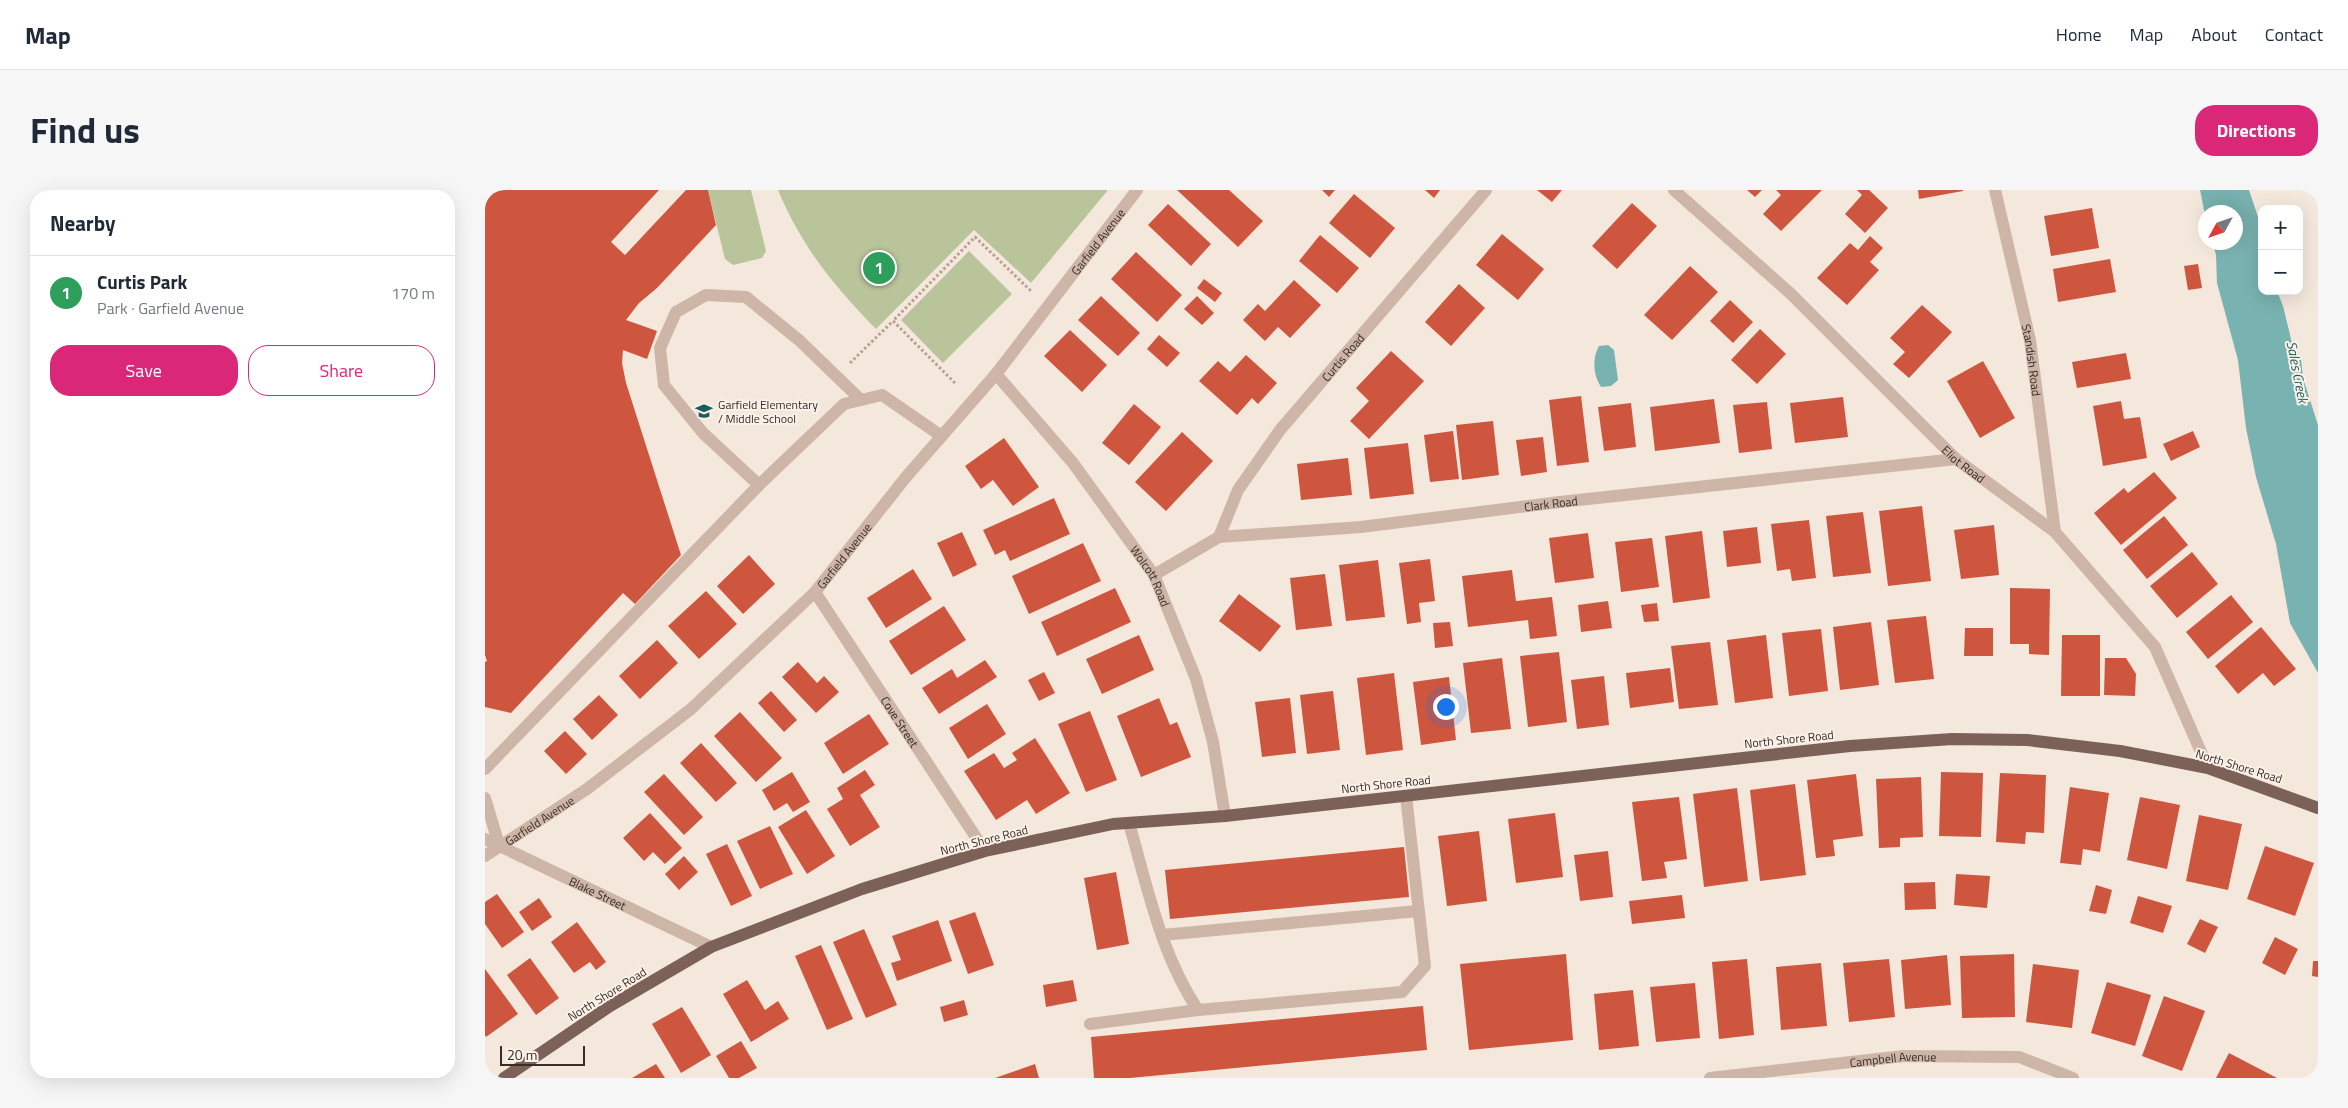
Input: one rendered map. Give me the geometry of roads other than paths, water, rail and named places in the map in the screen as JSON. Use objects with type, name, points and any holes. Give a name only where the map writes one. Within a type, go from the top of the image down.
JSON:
[{"type":"main road","name":"North Shore Road","points":[[504,1078],[610,1006],[711,947],[862,890],[985,851],[1113,824],[1225,816],[1850,746],[1952,739],[2027,740],[2120,751],[2208,768],[2318,808]]},
{"type":"street","name":"Garfield Avenue","points":[[485,856],[499,845],[587,789],[691,709],[815,592],[940,435],[996,374],[1137,190]]},
{"type":"street","name":"Curtis Road","points":[[1219,537],[1238,490],[1281,430],[1486,190]]},
{"type":"street","name":"Eliot Road","points":[[1674,190],[1791,294],[1956,459],[2055,532],[2155,647],[2208,768]]},
{"type":"street","name":"Standish Road","points":[[1995,190],[2030,340],[2055,532]]},
{"type":"street","points":[[759,485],[703,433],[664,385],[660,348],[676,312],[706,296],[746,297],[800,341],[861,400]]},
{"type":"street","name":"Wolcott Road","points":[[996,374],[1073,463],[1153,574],[1196,679],[1213,742],[1225,816]]},
{"type":"street","points":[[485,769],[759,485],[844,404],[882,396],[940,435]]},
{"type":"street","name":"Clark Road","points":[[1153,574],[1219,537],[1361,527],[1560,502],[1956,459]]},
{"type":"street","name":"Cove Street","points":[[815,592],[985,851]]},
{"type":"street","points":[[1090,1024],[1198,1010],[1402,992],[1425,966],[1406,796]]},
{"type":"street","points":[[485,798],[499,845]]},
{"type":"street","points":[[1129,823],[1162,935],[1182,986],[1198,1010]]},
{"type":"street","name":"Blake Street","points":[[485,839],[711,947]]},
{"type":"street","points":[[1162,935],[1419,911]]},
{"type":"street","name":"Campbell Avenue","points":[[1710,1078],[1904,1056],[2019,1057],[2073,1078]]},
{"type":"water","name":"Sales Creek","points":[[2200,190],[2249,190],[2258,217],[2258,295],[2279,295],[2292,343],[2301,359],[2303,378],[2318,425],[2318,673],[2290,623],[2276,544],[2256,477],[2246,428],[2238,360],[2217,283],[2215,250],[2243,250],[2243,205],[2203,205]]},
{"type":"water","points":[[1608,345],[1614,350],[1618,380],[1611,386],[1601,387],[1595,372],[1594,361],[1599,346]]},
{"type":"place","name":"Curtis Park","points":[[879,268]]},
{"type":"place","name":"Garfield Elementary / Middle School","points":[[704,411]]}]
